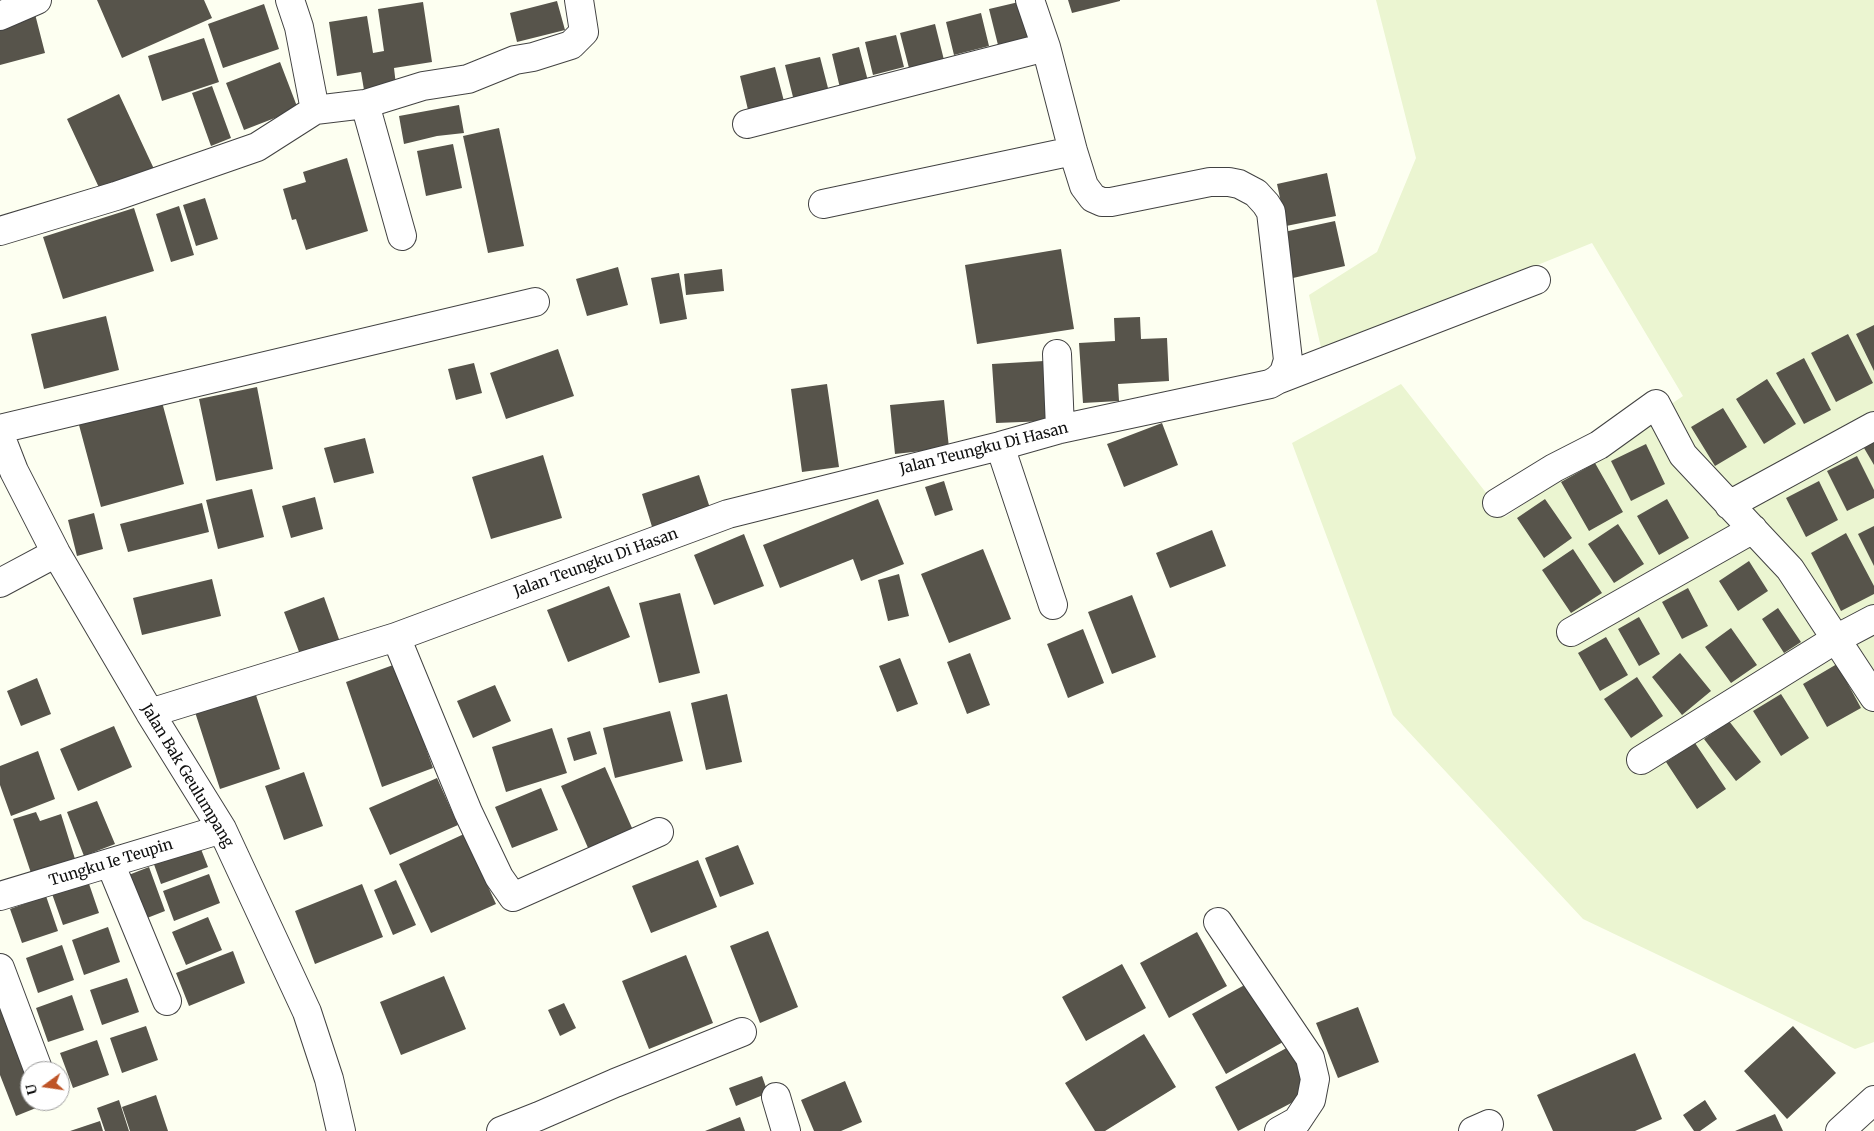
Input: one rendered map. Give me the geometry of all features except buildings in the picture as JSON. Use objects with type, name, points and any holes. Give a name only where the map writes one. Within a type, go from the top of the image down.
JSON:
[{"type":"street","points":[[0,16],[37,0]]},
{"type":"street","points":[[290,0],[300,27],[315,110]]},
{"type":"street","points":[[0,231],[116,196],[257,148],[315,110],[365,104],[423,86],[468,79],[515,60],[533,57],[571,45],[584,32],[579,0]]},
{"type":"street","points":[[1030,0],[1046,47],[1084,186],[1093,198],[1102,202],[1210,182],[1229,182],[1239,184],[1256,193],[1266,204],[1271,212],[1288,360],[1284,373],[1277,380]]},
{"type":"street","points":[[747,124],[1046,47]]},
{"type":"street","points":[[365,104],[402,236]]},
{"type":"street","points":[[823,204],[1073,151]]},
{"type":"street","name":"Jalan Teungku Di Hasan","points":[[150,713],[396,637],[728,514],[1000,446],[1060,429],[1270,384],[1536,280]]},
{"type":"street","points":[[0,428],[535,302]]},
{"type":"street","points":[[1058,354],[1060,429]]},
{"type":"street","points":[[1497,502],[1554,468],[1598,445],[1656,404],[1683,455],[1790,569],[1874,697]]},
{"type":"street","points":[[1730,505],[1874,426]]},
{"type":"street","name":"Jalan Bak Geulumpang","points":[[0,435],[14,471],[56,553],[150,713],[222,829],[307,1012],[329,1079],[341,1131]]},
{"type":"street","points":[[1000,446],[1052,605]]},
{"type":"street","points":[[1571,632],[1753,529]]},
{"type":"street","points":[[0,582],[56,553]]},
{"type":"street","points":[[1641,760],[1836,639],[1874,619]]},
{"type":"street","points":[[396,637],[468,812],[499,877],[513,897],[659,832]]},
{"type":"street","name":"Tungku Ie Teupin","points":[[0,896],[222,829]]},
{"type":"street","points":[[110,863],[167,1000]]},
{"type":"street","points":[[1218,922],[1310,1058],[1315,1079],[1306,1123],[1297,1121],[1279,1131]]},
{"type":"street","points":[[0,968],[35,1061]]},
{"type":"street","points":[[501,1131],[742,1032]]},
{"type":"street","points":[[776,1097],[786,1131]]},
{"type":"street","points":[[1840,1131],[1874,1100]]},
{"type":"green space","points":[[1376,0],[1874,0],[1874,1042],[1855,1049],[1583,919],[1393,715],[1292,443],[1401,384],[1505,517],[1683,396],[1592,243],[1322,352],[1309,295],[1377,252],[1416,158]]}]
